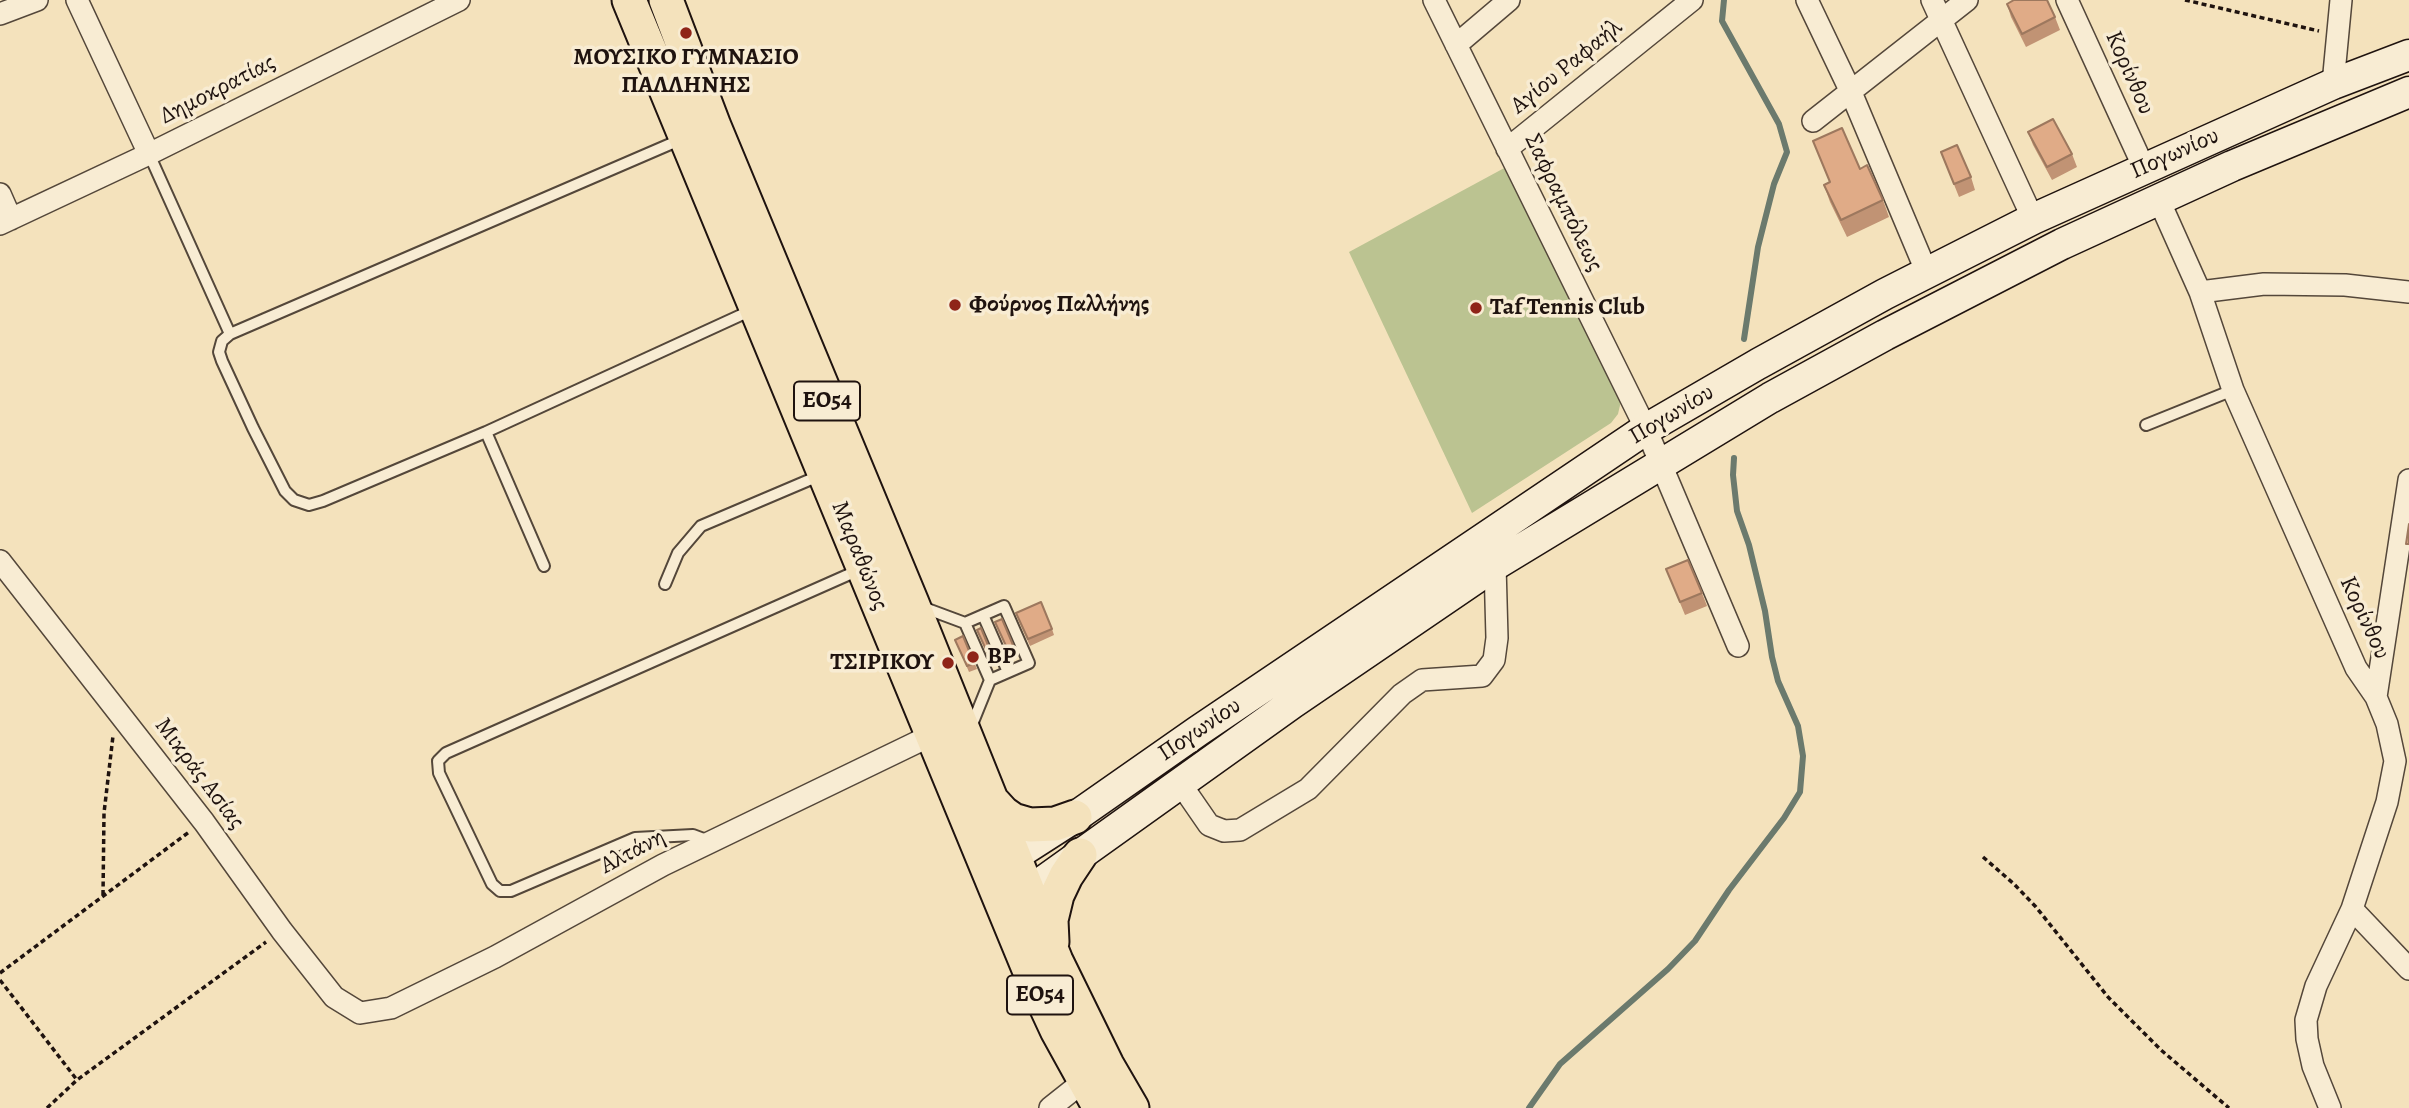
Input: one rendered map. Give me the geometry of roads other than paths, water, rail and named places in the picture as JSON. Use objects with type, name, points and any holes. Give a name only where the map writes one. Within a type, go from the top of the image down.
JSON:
[{"type":"main road","name":"Μαραθώνος","points":[[629,0],[932,735],[1002,864],[1015,898],[1046,1008],[1091,1099]]},
{"type":"main road","name":"Μαραθώνος","points":[[666,0],[719,138],[992,801],[1002,864]]},
{"type":"main road","name":"Πογωνίου","points":[[1002,864],[1646,429],[1758,364],[2033,219],[2333,84],[2409,55]]},
{"type":"main road","name":"Πογωνίου","points":[[1015,898],[1495,565],[1770,398],[1885,335],[2158,198],[2409,93]]},
{"type":"main road","points":[[992,801],[1013,820],[1030,825],[1055,824],[1075,817]]},
{"type":"main road","points":[[1056,961],[1051,935],[1054,906],[1060,887],[1080,855]]},
{"type":"main road","name":"Μαραθώνος","points":[[1015,898],[1056,961],[1107,1065],[1132,1108]]},
{"type":"street","points":[[0,14],[37,0]]},
{"type":"street","points":[[77,0],[149,154]]},
{"type":"street","name":"Δημοκρατίας","points":[[5,222],[149,154],[459,0]]},
{"type":"street","name":"Σαφραμπόλεως","points":[[1434,0],[1646,429],[1660,465]]},
{"type":"street","points":[[1456,45],[1509,0]]},
{"type":"street","name":"Αγίου Ραφαήλ","points":[[1507,149],[1692,0]]},
{"type":"street","points":[[1807,0],[1850,90],[1927,273]]},
{"type":"street","points":[[1932,0],[2033,219]]},
{"type":"street","points":[[1813,121],[1967,0]]},
{"type":"street","name":"Κορίνθου","points":[[2067,0],[2144,168]]},
{"type":"street","points":[[2333,84],[2341,0]]},
{"type":"street","points":[[0,194],[5,222]]},
{"type":"street","name":"Κορίνθου","points":[[2158,198],[2200,292],[2234,390],[2356,668],[2376,697],[2387,724],[2395,761],[2387,802],[2352,909],[2316,986],[2306,1020],[2313,1066],[2330,1108]]},
{"type":"street","points":[[2200,292],[2264,284],[2345,285],[2409,292]]},
{"type":"street","points":[[1660,465],[1738,646]]},
{"type":"street","points":[[2376,697],[2408,493]]},
{"type":"street","name":"Μικράς Ασίας","points":[[0,561],[204,822],[282,931],[334,997],[360,1013]]},
{"type":"street","points":[[1180,783],[1209,825],[1224,831],[1240,830],[1308,789],[1402,694],[1422,680],[1482,676],[1494,660],[1497,638],[1495,565]]},
{"type":"street","points":[[2387,631],[2409,631]]},
{"type":"street","name":"Αλτάνη","points":[[360,1013],[391,1008],[495,957],[663,865],[932,735]]},
{"type":"street","points":[[2352,909],[2409,969]]},
{"type":"street","points":[[1050,1108],[1091,1099]]},
{"type":"lane","points":[[685,137],[230,334],[222,341],[219,352],[222,361],[285,491],[294,500],[309,505],[486,432],[757,308]]},
{"type":"lane","points":[[149,154],[230,334]]},
{"type":"lane","points":[[2146,425],[2234,390]]},
{"type":"lane","points":[[486,432],[544,566]]},
{"type":"lane","points":[[665,584],[678,553],[701,526],[826,474]]},
{"type":"lane","points":[[712,841],[693,835],[635,838],[511,891],[500,891],[492,884],[439,773],[438,761],[446,753],[863,568]]},
{"type":"lane","points":[[912,603],[965,623],[1004,606],[1029,663],[990,680],[967,739]]},
{"type":"lane","points":[[983,615],[1008,672]]},
{"type":"lane","points":[[965,623],[990,680]]},
{"type":"waterway","points":[[1724,0],[1722,21],[1779,124],[1787,152],[1774,184],[1758,247],[1744,339]]},
{"type":"waterway","points":[[1529,1108],[1560,1064],[1668,969],[1695,941],[1800,792],[1803,756],[1798,726],[1778,681],[1765,611],[1749,545],[1737,511],[1734,458]]},
{"type":"place","name":"ΜΟΥΣΙΚΟ ΓΥΜΝΑΣΙΟ ΠΑΛΛΗΝΗΣ","points":[[686,33]]},
{"type":"place","name":"Φούρνος Παλλήνης","points":[[955,305]]},
{"type":"place","name":"Taf Tennis Club","points":[[1476,308]]},
{"type":"place","name":"BP","points":[[973,657]]},
{"type":"place","name":"ΤΣΙΡΙΚΟΥ","points":[[948,663]]}]
